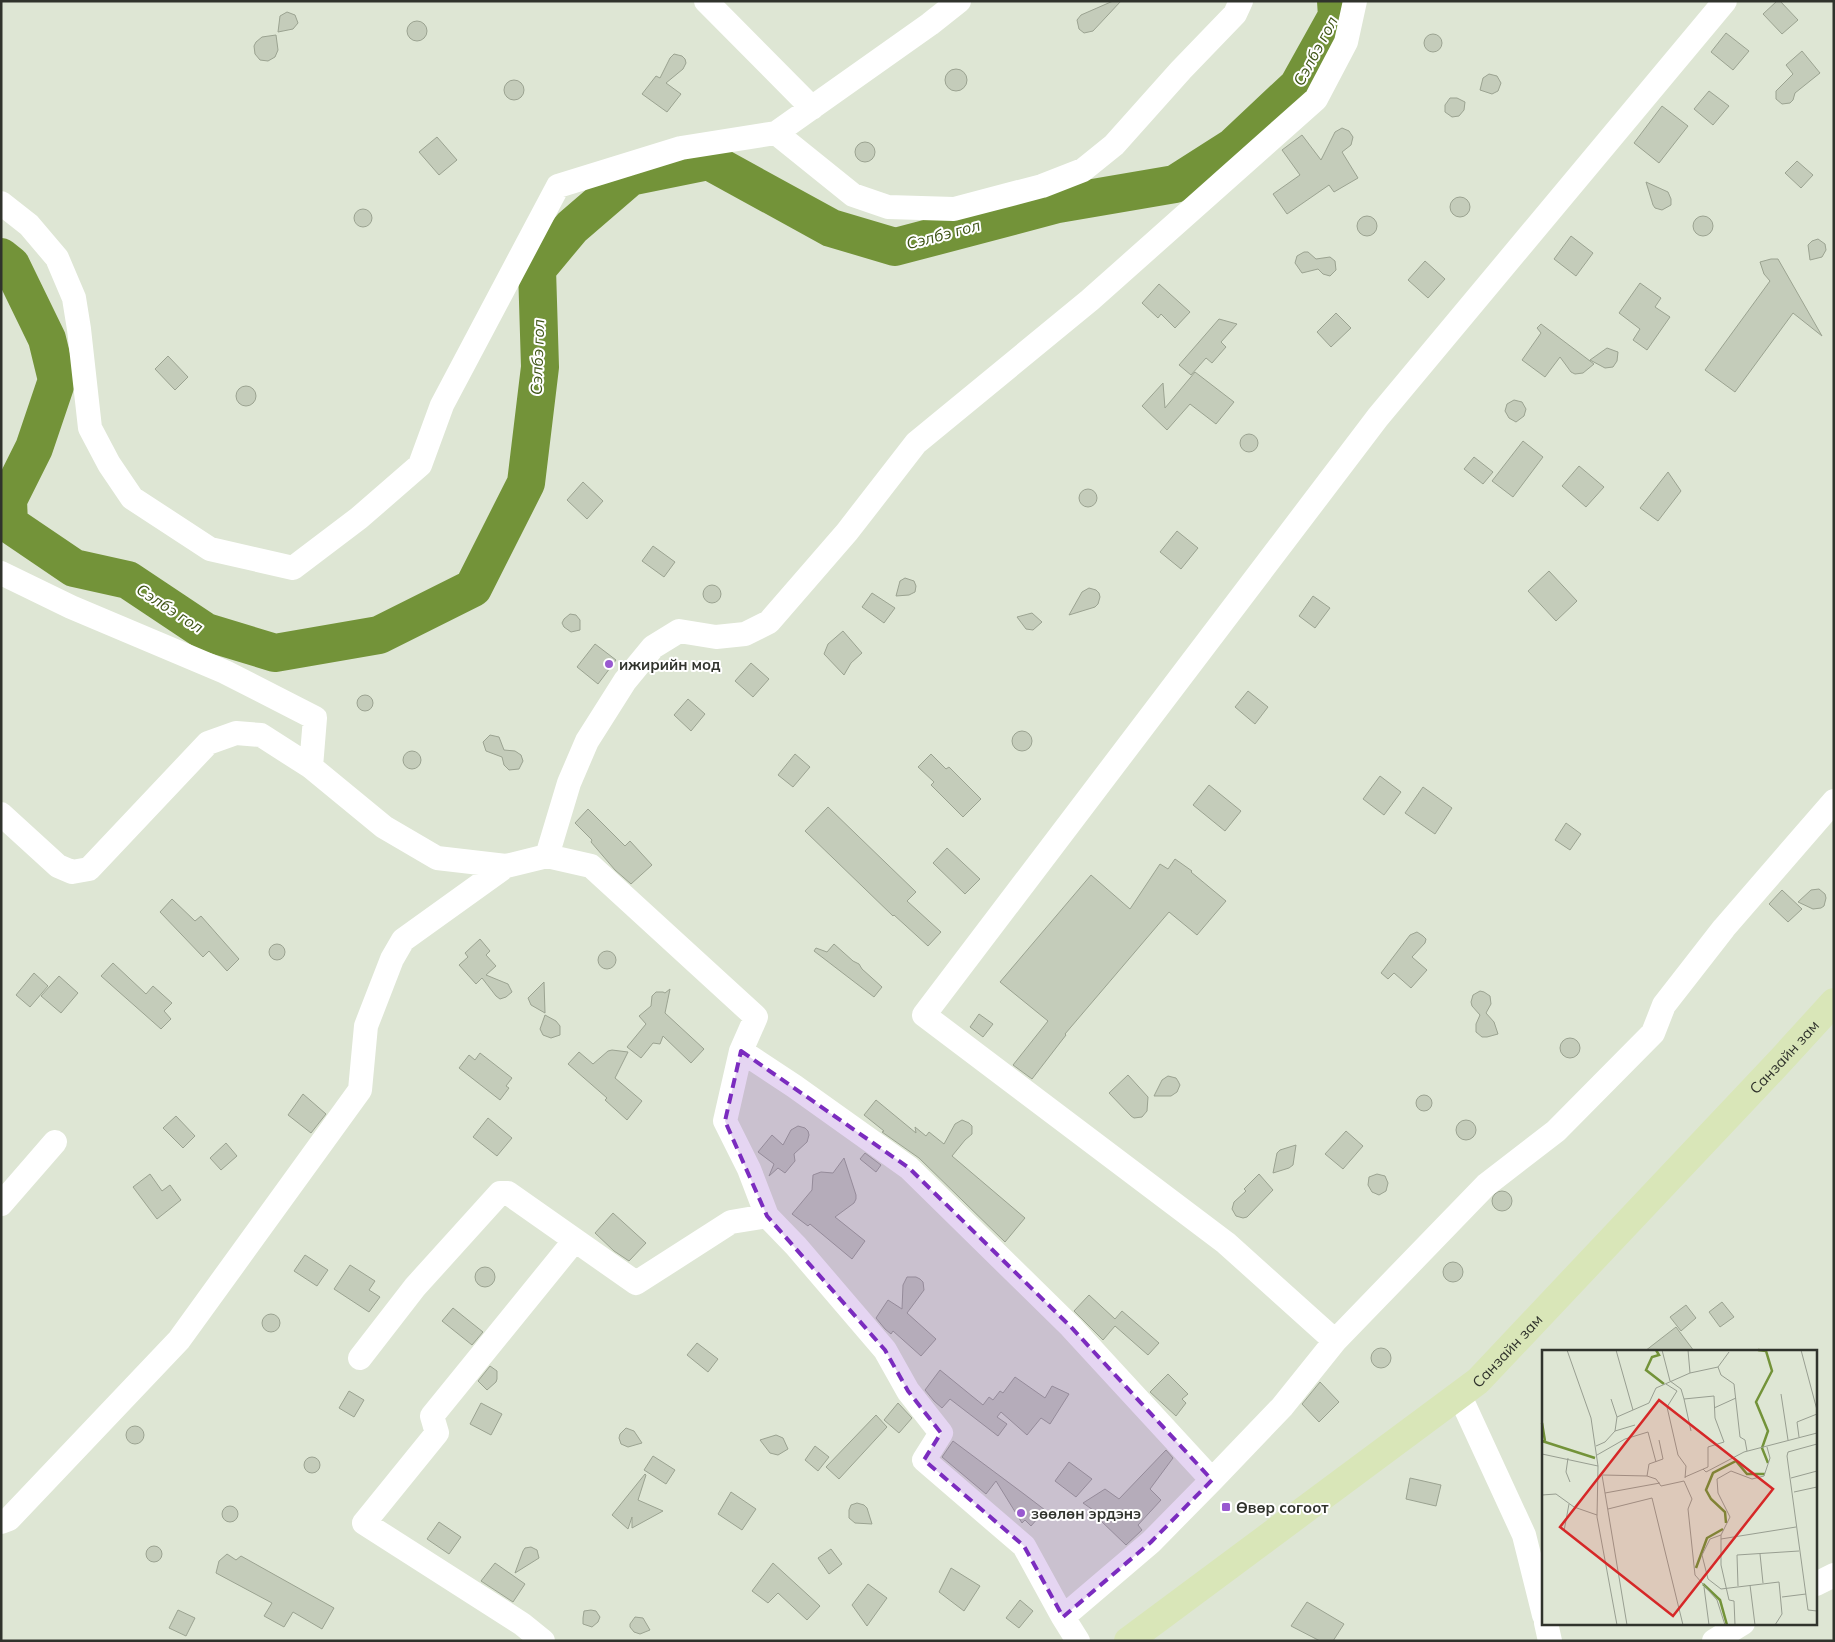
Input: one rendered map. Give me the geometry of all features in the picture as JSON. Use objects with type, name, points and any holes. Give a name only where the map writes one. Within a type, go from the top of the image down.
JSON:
[{"type":"main road","name":"Санзайн зам","points":[[1128,1641],[1478,1380],[1834,1002]]},
{"type":"street","points":[[706,1],[812,108]]},
{"type":"street","points":[[1,204],[29,226],[57,258],[74,298],[90,428],[109,464],[132,498],[210,549],[293,568],[359,518],[420,465],[442,405],[558,186],[681,148],[776,133],[930,24],[959,1]]},
{"type":"street","points":[[776,133],[853,195],[888,207],[954,209],[1042,186],[1083,170],[1114,146],[1181,70],[1235,14],[1241,1]]},
{"type":"street","points":[[547,856],[569,783],[588,741],[626,681],[653,647],[679,631],[716,637],[745,634],[769,622],[848,532],[916,443],[1090,300],[1264,143],[1316,99],[1346,42],[1355,1]]},
{"type":"street","points":[[1335,1341],[1226,1243],[924,1015],[1378,417],[1725,1]]},
{"type":"street","points":[[1,573],[71,607],[225,672],[315,718],[311,767]]},
{"type":"street","points":[[1,814],[58,866],[72,872],[89,869],[208,743],[236,733],[261,735],[311,767],[384,827],[437,858],[506,866],[547,856],[592,866],[756,1017],[741,1051],[725,1121],[749,1169],[767,1216],[796,1246],[885,1350],[908,1391],[941,1433],[924,1460],[1024,1546],[1078,1641]]},
{"type":"street","points":[[1064,1617],[1151,1542],[1212,1480],[1282,1407],[1335,1341],[1486,1185],[1556,1131],[1653,1033],[1664,1005],[1694,966],[1730,920],[1834,801]]},
{"type":"street","points":[[1,1522],[9,1519],[180,1340],[360,1090],[366,1026],[392,959],[403,940],[506,866]]},
{"type":"street","points":[[741,1051],[794,1086],[909,1168],[1071,1327],[1212,1480]]},
{"type":"street","points":[[1,1204],[55,1142]]},
{"type":"street","points":[[360,1358],[415,1287],[500,1193],[508,1193],[636,1283],[731,1222],[767,1216]]},
{"type":"street","points":[[543,1641],[522,1624],[364,1523],[436,1433],[432,1416],[575,1240]]},
{"type":"street","points":[[1459,1394],[1524,1535],[1542,1607]]},
{"type":"street","points":[[1818,1583],[1834,1575]]},
{"type":"street","points":[[1546,1624],[1550,1641]]},
{"type":"street","points":[[1714,1641],[1741,1624]]},
{"type":"highlighted area","points":[[741,1051],[909,1168],[1071,1327],[1212,1480],[1151,1542],[1063,1617],[1024,1546],[924,1460],[941,1433],[908,1391],[885,1350],[767,1216],[725,1121]]},
{"type":"building","points":[[1113,1],[1121,1],[1093,31],[1084,33],[1079,29],[1077,20],[1081,15]]},
{"type":"building","points":[[1777,1],[1780,1],[1798,20],[1782,34],[1763,14]]},
{"type":"building","points":[[287,12],[295,15],[298,23],[293,29],[278,32],[280,16]]},
{"type":"building","points":[[417,21],[424,24],[427,31],[424,38],[417,41],[410,38],[407,31],[410,24]]},
{"type":"building","points":[[1726,33],[1749,51],[1733,70],[1711,52]]},
{"type":"building","points":[[1433,34],[1439,37],[1442,43],[1439,49],[1433,52],[1427,49],[1424,43],[1427,37]]},
{"type":"building","points":[[276,35],[278,50],[275,57],[268,61],[260,60],[255,54],[254,46],[256,42],[262,37]]},
{"type":"building","points":[[1802,51],[1820,73],[1795,93],[1790,103],[1782,104],[1776,99],[1776,91],[1793,74],[1786,65]]},
{"type":"building","points":[[674,54],[682,56],[686,63],[683,69],[666,83],[681,94],[667,112],[642,94],[656,76],[660,78]]},
{"type":"building","points":[[956,69],[964,72],[967,80],[964,88],[956,91],[948,88],[945,80],[948,72]]},
{"type":"building","points":[[1489,74],[1497,76],[1501,83],[1498,91],[1492,94],[1480,90],[1483,78]]},
{"type":"building","points":[[514,80],[521,83],[524,90],[521,97],[514,100],[507,97],[504,90],[507,83]]},
{"type":"building","points":[[1709,91],[1729,106],[1713,125],[1694,109]]},
{"type":"building","points":[[1450,98],[1457,98],[1465,102],[1464,110],[1459,116],[1452,117],[1445,112],[1445,105]]},
{"type":"building","points":[[1662,106],[1688,126],[1659,163],[1634,143]]},
{"type":"building","points":[[1342,128],[1349,131],[1353,137],[1351,145],[1342,152],[1358,178],[1334,192],[1329,185],[1287,214],[1273,194],[1300,175],[1282,150],[1302,135],[1321,160],[1335,132]]},
{"type":"building","points":[[437,137],[457,160],[439,175],[419,152]]},
{"type":"building","points":[[865,142],[872,145],[875,152],[872,159],[865,162],[858,159],[855,152],[858,145]]},
{"type":"building","points":[[1797,161],[1813,175],[1801,188],[1785,173]]},
{"type":"building","points":[[1646,182],[1668,192],[1671,205],[1662,210],[1655,208]]},
{"type":"building","points":[[1460,197],[1467,200],[1470,207],[1467,214],[1460,217],[1453,214],[1450,207],[1453,200]]},
{"type":"building","points":[[363,209],[369,212],[372,218],[369,224],[363,227],[357,224],[354,218],[357,212]]},
{"type":"building","points":[[1367,216],[1374,219],[1377,226],[1374,233],[1367,236],[1360,233],[1357,226],[1360,219]]},
{"type":"building","points":[[1703,216],[1710,219],[1713,226],[1710,233],[1703,236],[1696,233],[1693,226],[1696,219]]},
{"type":"building","points":[[1571,236],[1593,253],[1576,276],[1554,259]]},
{"type":"building","points":[[1818,239],[1825,244],[1826,250],[1822,257],[1810,260],[1808,245]]},
{"type":"building","points":[[1308,252],[1316,259],[1330,257],[1335,261],[1336,270],[1330,276],[1323,274],[1318,269],[1302,273],[1295,263],[1297,256]]},
{"type":"building","points":[[1778,259],[1822,336],[1793,313],[1735,392],[1705,370],[1770,281],[1764,274],[1760,262]]},
{"type":"building","points":[[1425,261],[1445,279],[1428,298],[1408,280]]},
{"type":"building","points":[[1640,283],[1661,298],[1655,307],[1670,317],[1647,350],[1633,340],[1640,329],[1619,313]]},
{"type":"building","points":[[1159,284],[1190,312],[1175,328],[1161,314],[1158,318],[1142,303]]},
{"type":"building","points":[[1336,313],[1351,328],[1331,347],[1317,332]]},
{"type":"building","points":[[1219,319],[1237,324],[1221,342],[1226,347],[1212,363],[1206,358],[1191,375],[1179,365]]},
{"type":"building","points":[[1541,324],[1594,364],[1583,373],[1575,374],[1571,372],[1560,357],[1545,377],[1522,360],[1541,333],[1537,328]]},
{"type":"building","points":[[1607,348],[1618,352],[1617,361],[1613,367],[1605,368],[1590,360]]},
{"type":"building","points":[[168,356],[188,377],[175,390],[155,369]]},
{"type":"building","points":[[1195,372],[1234,402],[1216,424],[1190,404],[1167,430],[1142,406],[1163,383],[1165,408]]},
{"type":"building","points":[[242,386],[250,386],[256,392],[256,400],[250,406],[242,406],[236,400],[236,392]]},
{"type":"building","points":[[1514,400],[1522,402],[1526,409],[1524,416],[1516,422],[1509,418],[1505,411],[1507,404]]},
{"type":"building","points":[[1245,434],[1253,434],[1258,439],[1256,450],[1245,452],[1240,447],[1240,439]]},
{"type":"building","points":[[1523,441],[1543,457],[1513,497],[1492,481]]},
{"type":"building","points":[[1474,457],[1493,472],[1483,484],[1464,469]]},
{"type":"building","points":[[1579,466],[1604,487],[1586,507],[1562,486]]},
{"type":"building","points":[[1668,472],[1681,491],[1658,521],[1640,508]]},
{"type":"building","points":[[583,482],[603,501],[587,519],[567,500]]},
{"type":"building","points":[[1088,489],[1094,492],[1097,498],[1094,504],[1088,507],[1082,504],[1079,498],[1082,492]]},
{"type":"building","points":[[1177,531],[1198,548],[1181,569],[1160,552]]},
{"type":"building","points":[[653,546],[675,562],[664,577],[642,561]]},
{"type":"building","points":[[1549,571],[1577,601],[1556,621],[1528,591]]},
{"type":"building","points":[[905,578],[914,581],[916,586],[915,592],[909,595],[896,596],[900,581]]},
{"type":"building","points":[[712,585],[718,588],[721,594],[718,600],[712,603],[706,600],[703,594],[706,588]]},
{"type":"building","points":[[1089,588],[1099,593],[1098,604],[1095,607],[1069,615],[1082,592]]},
{"type":"building","points":[[872,593],[895,608],[884,623],[862,607]]},
{"type":"building","points":[[1313,596],[1330,608],[1315,628],[1299,616]]},
{"type":"building","points":[[1032,613],[1042,622],[1033,630],[1026,629],[1017,617]]},
{"type":"building","points":[[570,614],[576,615],[580,620],[580,630],[571,632],[564,627],[562,623]]},
{"type":"building","points":[[843,631],[862,653],[851,663],[844,675],[824,654],[828,644]]},
{"type":"building","points":[[595,644],[616,660],[598,684],[577,667]]},
{"type":"building","points":[[751,663],[769,679],[753,697],[735,681]]},
{"type":"building","points":[[1248,691],[1268,707],[1255,724],[1235,707]]},
{"type":"building","points":[[362,695],[368,695],[373,700],[371,709],[362,711],[357,706],[357,700]]},
{"type":"building","points":[[688,699],[705,714],[691,731],[674,715]]},
{"type":"building","points":[[1022,731],[1029,734],[1032,741],[1029,748],[1022,751],[1015,748],[1012,741],[1015,734]]},
{"type":"building","points":[[490,735],[499,737],[504,750],[515,751],[521,755],[523,761],[519,769],[509,770],[504,765],[502,757],[486,751],[483,742]]},
{"type":"building","points":[[412,751],[418,754],[421,760],[418,766],[412,769],[406,766],[403,760],[406,754]]},
{"type":"building","points":[[795,754],[810,767],[793,787],[778,775]]},
{"type":"building","points":[[931,754],[946,769],[949,767],[981,799],[963,817],[931,785],[934,782],[918,767]]},
{"type":"building","points":[[1380,776],[1401,792],[1384,815],[1363,799]]},
{"type":"building","points":[[1209,785],[1241,811],[1225,831],[1193,805]]},
{"type":"building","points":[[1423,787],[1452,808],[1435,834],[1405,813]]},
{"type":"building","points":[[828,807],[916,892],[907,901],[941,932],[928,946],[893,916],[805,831]]},
{"type":"building","points":[[588,809],[625,846],[630,841],[652,865],[631,884],[615,870],[591,842],[592,840],[575,823]]},
{"type":"building","points":[[1566,823],[1581,834],[1570,850],[1555,840]]},
{"type":"building","points":[[947,848],[980,879],[965,894],[933,863]]},
{"type":"building","points":[[1175,859],[1192,871],[1226,901],[1197,935],[1169,912],[1065,1034],[1032,1079],[1013,1065],[1048,1021],[1000,982],[1091,875],[1130,909],[1160,864],[1168,869]]},
{"type":"building","points":[[1819,889],[1825,894],[1826,898],[1824,906],[1821,908],[1813,909],[1798,902],[1811,890]]},
{"type":"building","points":[[1782,890],[1802,909],[1788,922],[1769,904]]},
{"type":"building","points":[[172,899],[195,921],[201,916],[239,959],[227,971],[209,951],[203,957],[160,912]]},
{"type":"building","points":[[1417,932],[1426,939],[1425,943],[1412,957],[1427,970],[1411,988],[1394,973],[1388,979],[1381,973],[1410,935]]},
{"type":"building","points":[[480,939],[490,951],[486,955],[496,966],[486,975],[508,984],[512,992],[506,997],[500,999],[496,996],[482,978],[476,984],[459,965],[468,957],[465,953]]},
{"type":"building","points":[[274,944],[280,944],[285,949],[283,958],[274,960],[269,955],[269,949]]},
{"type":"building","points":[[834,944],[859,964],[882,987],[874,997],[814,951],[816,948],[827,952]]},
{"type":"building","points":[[607,951],[613,954],[616,960],[613,966],[607,969],[601,966],[598,960],[601,954]]},
{"type":"building","points":[[113,963],[146,994],[153,986],[172,1003],[164,1011],[171,1019],[161,1029],[101,976]]},
{"type":"building","points":[[34,973],[48,986],[30,1007],[16,995]]},
{"type":"building","points":[[59,976],[78,993],[61,1013],[41,996]]},
{"type":"building","points":[[544,982],[545,1013],[531,1005],[528,998]]},
{"type":"building","points":[[670,989],[665,1013],[704,1049],[691,1063],[663,1036],[660,1044],[653,1043],[641,1058],[627,1047],[646,1024],[639,1016],[651,1006],[652,996],[656,992],[665,993]]},
{"type":"building","points":[[1480,991],[1490,996],[1491,1004],[1486,1013],[1494,1022],[1498,1034],[1482,1037],[1476,1032],[1476,1024],[1480,1015],[1471,1002],[1473,995]]},
{"type":"building","points":[[979,1014],[993,1024],[983,1037],[970,1027]]},
{"type":"building","points":[[545,1015],[556,1021],[560,1026],[560,1035],[551,1038],[543,1035],[540,1029]]},
{"type":"building","points":[[1570,1038],[1577,1041],[1580,1048],[1577,1055],[1570,1058],[1563,1055],[1560,1048],[1563,1041]]},
{"type":"building","points":[[608,1051],[628,1052],[615,1078],[642,1101],[627,1120],[605,1100],[607,1098],[568,1064],[579,1052],[593,1064]]},
{"type":"building","points":[[480,1053],[512,1078],[506,1086],[509,1088],[500,1100],[459,1068],[469,1055],[475,1060]]},
{"type":"building","points":[[1128,1075],[1148,1097],[1147,1111],[1142,1117],[1134,1118],[1131,1116],[1109,1093]]},
{"type":"building","points":[[1168,1076],[1176,1078],[1178,1081],[1180,1085],[1177,1092],[1171,1096],[1154,1096],[1162,1080]]},
{"type":"building","points":[[303,1094],[326,1114],[311,1133],[288,1115]]},
{"type":"building","points":[[1421,1095],[1427,1095],[1432,1100],[1430,1109],[1421,1111],[1416,1106],[1416,1100]]},
{"type":"building","points":[[876,1100],[916,1133],[915,1127],[926,1136],[929,1132],[944,1144],[955,1124],[962,1120],[972,1126],[972,1134],[952,1156],[1025,1218],[1005,1242],[919,1158],[882,1132],[884,1131],[864,1115]]},
{"type":"building","points":[[176,1116],[195,1136],[183,1148],[163,1128]]},
{"type":"building","points":[[488,1118],[512,1138],[497,1156],[473,1137]]},
{"type":"building","points":[[1466,1120],[1473,1123],[1476,1130],[1473,1137],[1466,1140],[1459,1137],[1456,1130],[1459,1123]]},
{"type":"building","points":[[798,1126],[808,1131],[807,1142],[794,1154],[795,1161],[785,1173],[778,1168],[769,1176],[774,1164],[758,1152],[772,1135],[783,1145],[791,1130]]},
{"type":"building","points":[[1346,1131],[1363,1146],[1343,1169],[1325,1154]]},
{"type":"building","points":[[226,1143],[237,1156],[221,1170],[210,1158]]},
{"type":"building","points":[[1296,1145],[1293,1165],[1273,1173],[1277,1153],[1280,1150]]},
{"type":"building","points":[[865,1153],[881,1165],[876,1172],[860,1159]]},
{"type":"building","points":[[844,1158],[856,1199],[854,1203],[835,1217],[865,1241],[852,1259],[810,1224],[808,1226],[792,1214],[812,1190],[813,1175],[821,1172],[833,1173]]},
{"type":"building","points":[[150,1174],[162,1191],[170,1185],[181,1200],[157,1219],[133,1187]]},
{"type":"building","points":[[1259,1174],[1273,1190],[1247,1217],[1236,1216],[1232,1209],[1234,1202],[1246,1191],[1244,1189]]},
{"type":"building","points":[[1377,1174],[1385,1176],[1388,1183],[1386,1191],[1379,1195],[1372,1192],[1368,1185],[1369,1177]]},
{"type":"building","points":[[1502,1191],[1509,1194],[1512,1201],[1509,1208],[1502,1211],[1495,1208],[1492,1201],[1495,1194]]},
{"type":"building","points":[[613,1213],[646,1243],[629,1261],[614,1251],[595,1233]]},
{"type":"building","points":[[305,1255],[328,1270],[317,1286],[294,1271]]},
{"type":"building","points":[[1453,1262],[1460,1265],[1463,1272],[1460,1279],[1453,1282],[1446,1279],[1443,1272],[1446,1265]]},
{"type":"building","points":[[350,1265],[375,1281],[369,1290],[380,1297],[369,1312],[334,1289]]},
{"type":"building","points":[[485,1267],[492,1270],[495,1277],[492,1284],[485,1287],[478,1284],[475,1277],[478,1270]]},
{"type":"building","points":[[907,1277],[920,1279],[923,1282],[924,1290],[907,1313],[936,1339],[921,1356],[893,1331],[891,1334],[885,1329],[876,1318],[888,1300],[902,1309],[903,1285]]},
{"type":"building","points":[[1089,1295],[1115,1319],[1122,1311],[1159,1343],[1148,1355],[1115,1326],[1103,1340],[1074,1311]]},
{"type":"building","points":[[1722,1302],[1734,1317],[1720,1327],[1709,1312]]},
{"type":"building","points":[[1686,1305],[1696,1318],[1681,1331],[1670,1317]]},
{"type":"building","points":[[453,1308],[483,1332],[472,1345],[442,1321]]},
{"type":"building","points":[[271,1314],[277,1317],[280,1323],[277,1329],[271,1332],[265,1329],[262,1323],[265,1317]]},
{"type":"building","points":[[1676,1327],[1693,1350],[1646,1350]]},
{"type":"building","points":[[697,1343],[718,1359],[708,1372],[687,1355]]},
{"type":"building","points":[[1381,1348],[1388,1351],[1391,1358],[1388,1365],[1381,1368],[1374,1365],[1371,1358],[1374,1351]]},
{"type":"building","points":[[490,1366],[497,1371],[497,1379],[487,1390],[478,1381]]},
{"type":"building","points":[[940,1370],[983,1405],[989,1397],[993,1400],[1000,1391],[1003,1393],[1015,1377],[1045,1398],[1052,1386],[1069,1394],[1050,1424],[1041,1418],[1027,1435],[1001,1412],[997,1417],[1007,1424],[998,1436],[950,1399],[942,1408],[934,1401],[925,1390]]},
{"type":"building","points":[[1168,1374],[1188,1394],[1182,1399],[1186,1403],[1176,1416],[1150,1392]]},
{"type":"building","points":[[1320,1382],[1339,1402],[1319,1422],[1302,1404]]},
{"type":"building","points":[[349,1391],[364,1400],[354,1417],[339,1408]]},
{"type":"building","points":[[481,1403],[502,1414],[491,1435],[470,1424]]},
{"type":"building","points":[[898,1403],[912,1418],[899,1433],[884,1420]]},
{"type":"building","points":[[876,1415],[887,1427],[839,1479],[826,1467]]},
{"type":"building","points":[[135,1426],[142,1428],[144,1435],[142,1442],[135,1444],[128,1442],[126,1435],[128,1428]]},
{"type":"building","points":[[626,1428],[634,1431],[642,1443],[628,1447],[621,1444],[620,1434]]},
{"type":"building","points":[[776,1435],[783,1438],[788,1449],[778,1455],[770,1453],[760,1440]]},
{"type":"building","points":[[953,1441],[1045,1510],[1031,1526],[1025,1520],[1022,1523],[996,1481],[986,1494],[942,1457]]},
{"type":"building","points":[[815,1446],[829,1457],[818,1471],[805,1460]]},
{"type":"building","points":[[1166,1450],[1173,1458],[1150,1489],[1161,1500],[1138,1525],[1142,1530],[1126,1545],[1100,1520],[1103,1517],[1083,1503],[1105,1489],[1119,1499]]},
{"type":"building","points":[[653,1456],[675,1470],[666,1484],[644,1470]]},
{"type":"building","points":[[309,1457],[315,1457],[320,1462],[318,1471],[309,1473],[304,1468],[304,1462]]},
{"type":"building","points":[[1069,1462],[1092,1479],[1076,1497],[1055,1481]]},
{"type":"building","points":[[645,1474],[638,1500],[663,1511],[632,1528],[632,1517],[628,1529],[612,1515]]},
{"type":"building","points":[[1410,1478],[1441,1485],[1436,1506],[1406,1499]]},
{"type":"building","points":[[731,1492],[756,1509],[742,1530],[718,1514]]},
{"type":"building","points":[[857,1503],[867,1508],[872,1524],[855,1523],[849,1518],[851,1505]]},
{"type":"building","points":[[227,1506],[233,1506],[238,1511],[236,1520],[227,1522],[222,1517],[222,1511]]},
{"type":"building","points":[[439,1522],[461,1537],[449,1554],[427,1539]]},
{"type":"building","points":[[151,1546],[157,1546],[162,1551],[160,1560],[151,1562],[146,1557],[146,1551]]},
{"type":"building","points":[[531,1547],[537,1550],[539,1558],[515,1573],[523,1551],[525,1548]]},
{"type":"building","points":[[831,1549],[842,1564],[829,1574],[818,1558]]},
{"type":"building","points":[[227,1554],[236,1560],[241,1556],[334,1608],[322,1629],[293,1612],[284,1627],[264,1616],[272,1603],[216,1573],[219,1561]]},
{"type":"building","points":[[495,1563],[525,1584],[513,1602],[481,1581]]},
{"type":"building","points":[[773,1563],[820,1606],[807,1620],[778,1593],[768,1603],[752,1591]]},
{"type":"building","points":[[951,1568],[980,1586],[964,1611],[939,1592]]},
{"type":"building","points":[[868,1584],[887,1598],[867,1626],[852,1605]]},
{"type":"building","points":[[1020,1600],[1033,1611],[1019,1628],[1006,1618]]},
{"type":"building","points":[[1307,1602],[1344,1624],[1333,1641],[1320,1641],[1291,1626]]},
{"type":"building","points":[[178,1610],[195,1618],[186,1636],[169,1628]]},
{"type":"building","points":[[584,1611],[596,1611],[600,1617],[598,1622],[592,1627],[583,1624]]},
{"type":"building","points":[[635,1617],[643,1618],[650,1630],[640,1634],[634,1632],[630,1624]]},
{"type":"waterway","name":"Сэлбэ гол","points":[[1,257],[11,265],[47,339],[57,380],[34,448],[8,500],[9,524],[74,568],[128,580],[206,632],[275,653],[379,635],[473,588],[526,483],[540,367],[537,269],[572,227],[630,177],[709,161],[831,228],[895,247],[1058,204],[1175,184],[1233,147],[1298,86],[1337,16],[1336,1]]},
{"type":"place","name":"ижирийн мод","points":[[609,664]]},
{"type":"place","name":"Өвөр согоот","points":[[1226,1507]]},
{"type":"place","name":"зөөлөн эрдэнэ","points":[[1021,1513]]}]
